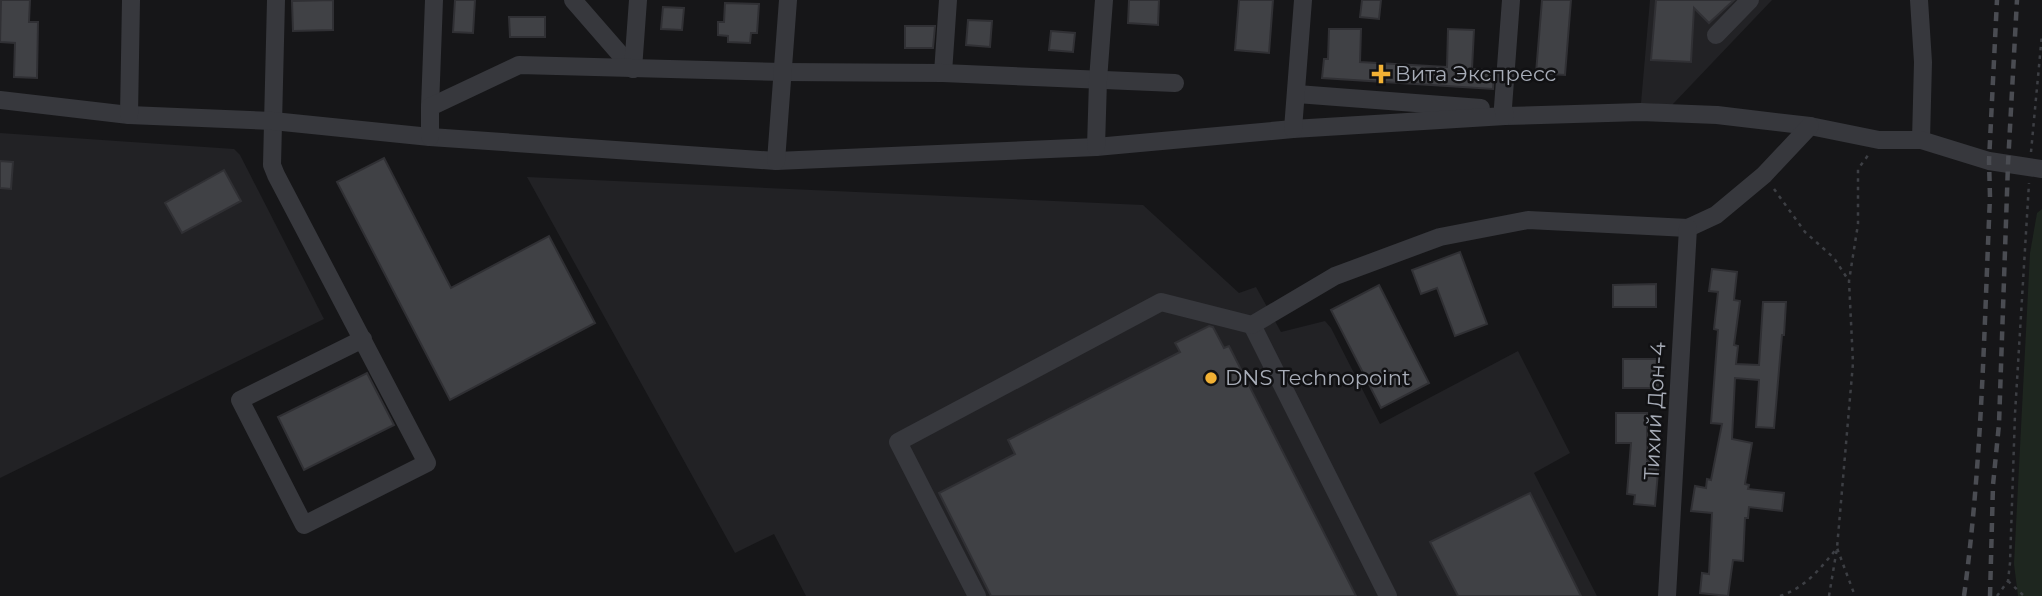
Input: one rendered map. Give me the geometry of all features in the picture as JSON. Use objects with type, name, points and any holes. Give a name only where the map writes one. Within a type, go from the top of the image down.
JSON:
[{"type":"street","points":[[129,115],[131,0]]},
{"type":"street","points":[[276,0],[272,165],[428,463],[304,525],[240,400],[363,339]]},
{"type":"street","points":[[430,137],[434,0]]},
{"type":"street","points":[[573,0],[633,69]]},
{"type":"street","points":[[633,69],[638,0]]},
{"type":"street","points":[[776,161],[788,0]]},
{"type":"street","points":[[943,73],[948,0]]},
{"type":"street","points":[[1096,147],[1104,0]]},
{"type":"street","points":[[1293,129],[1303,0]]},
{"type":"street","points":[[1505,116],[1503,107],[1511,0]]},
{"type":"street","points":[[1716,35],[1750,0]]},
{"type":"street","points":[[1919,0],[1923,62],[1921,140]]},
{"type":"street","points":[[430,107],[519,65],[943,73],[1175,83]]},
{"type":"street","points":[[1297,94],[1481,108]]},
{"type":"street","points":[[0,100],[129,115],[273,121],[430,137],[776,161],[1096,147],[1293,129],[1641,107],[1810,127],[1879,140],[1921,140],[1989,161],[2036,168]]},
{"type":"street","points":[[977,596],[898,442],[1161,302],[1252,325],[1335,276],[1440,237],[1528,220],[1688,228],[1716,215],[1764,175],[1810,127]]},
{"type":"street","name":"Тихий Дон-4","points":[[1667,596],[1688,228]]},
{"type":"street","points":[[1252,325],[1388,596]]},
{"type":"path","points":[[1998,596],[2008,581],[2015,414],[2036,168],[2042,34]]},
{"type":"path","points":[[1829,596],[1837,548],[1853,363],[1849,281],[1858,224],[1858,169],[1879,140]]},
{"type":"path","points":[[1764,175],[1805,232],[1834,258],[1849,281]]},
{"type":"path","points":[[1780,596],[1788,594],[1815,575],[1837,548]]},
{"type":"path","points":[[1837,548],[1855,596]]},
{"type":"path","points":[[2008,581],[2024,596]]},
{"type":"shaded area","points":[[1650,0],[1772,0],[1672,105],[1641,103]]},
{"type":"shaded area","points":[[0,133],[234,149],[240,155],[324,319],[0,478]]},
{"type":"shaded area","points":[[527,177],[1143,205],[1239,293],[1256,287],[1281,332],[1325,321],[1380,424],[1518,351],[1570,453],[1534,473],[1597,596],[806,596],[774,534],[735,553]]},
{"type":"shaded area","points":[[2042,209],[2042,596],[2018,596],[2014,564],[2030,253],[2037,213]]},
{"type":"building","points":[[1,0],[30,0],[29,22],[38,22],[37,78],[14,77],[15,43],[0,42]]},
{"type":"building","points":[[333,0],[333,30],[293,31],[292,1]]},
{"type":"building","points":[[455,0],[475,0],[473,33],[453,32]]},
{"type":"building","points":[[1129,0],[1159,0],[1158,25],[1128,23]]},
{"type":"building","points":[[1239,0],[1273,0],[1269,53],[1235,50]]},
{"type":"building","points":[[1362,0],[1381,0],[1379,19],[1360,17]]},
{"type":"building","points":[[1542,0],[1571,0],[1565,75],[1536,73]]},
{"type":"building","points":[[1656,0],[1734,0],[1709,23],[1694,8],[1691,62],[1651,60]]},
{"type":"building","points":[[725,3],[759,4],[757,33],[751,33],[750,43],[728,42],[728,36],[718,35],[718,22],[724,22]]},
{"type":"building","points":[[663,7],[684,8],[682,30],[661,29]]},
{"type":"building","points":[[509,17],[545,17],[545,37],[510,37]]},
{"type":"building","points":[[968,20],[992,21],[990,47],[966,45]]},
{"type":"building","points":[[905,26],[935,26],[933,48],[905,48]]},
{"type":"building","points":[[1329,29],[1361,29],[1360,62],[1447,67],[1448,29],[1474,30],[1472,69],[1494,70],[1493,89],[1322,78],[1324,59],[1328,59]]},
{"type":"building","points":[[1051,31],[1075,33],[1073,52],[1049,50]]},
{"type":"building","points":[[384,158],[451,288],[549,236],[595,323],[450,400],[337,182]]},
{"type":"building","points":[[0,161],[13,162],[11,189],[0,188]]},
{"type":"building","points":[[224,170],[241,201],[182,233],[165,203]]},
{"type":"building","points":[[1460,252],[1487,324],[1455,336],[1437,288],[1421,294],[1412,270]]},
{"type":"building","points":[[1712,269],[1737,272],[1734,300],[1740,301],[1734,345],[1738,346],[1736,364],[1759,365],[1763,302],[1786,302],[1774,428],[1756,427],[1759,380],[1735,378],[1732,439],[1752,443],[1745,484],[1749,485],[1748,489],[1784,493],[1782,511],[1749,507],[1748,518],[1745,518],[1743,561],[1733,560],[1728,596],[1700,593],[1702,573],[1709,574],[1712,513],[1691,511],[1695,486],[1706,488],[1707,479],[1711,480],[1722,424],[1711,423],[1718,330],[1714,329],[1718,292],[1709,291]]},
{"type":"building","points":[[1656,284],[1656,307],[1613,307],[1613,285]]},
{"type":"building","points":[[1379,285],[1429,383],[1381,408],[1331,310]]},
{"type":"building","points":[[1209,326],[1213,327],[1224,348],[1229,346],[1356,596],[991,596],[939,493],[1015,454],[1008,440],[1180,352],[1175,343]]},
{"type":"building","points":[[1623,359],[1657,359],[1658,388],[1623,388]]},
{"type":"building","points":[[367,373],[394,425],[304,470],[278,417]]},
{"type":"building","points":[[1616,413],[1647,413],[1647,460],[1659,461],[1655,506],[1634,504],[1635,495],[1627,494],[1631,443],[1616,443]]},
{"type":"building","points":[[1530,493],[1581,596],[1458,596],[1430,542]]},
{"type":"railway","points":[[1964,596],[1982,397],[1997,0]]},
{"type":"railway","points":[[1990,596],[2017,0]]},
{"type":"place","name":"Вита Экспресс","points":[[1381,74]]},
{"type":"place","name":"DNS Technopoint","points":[[1211,378]]}]
